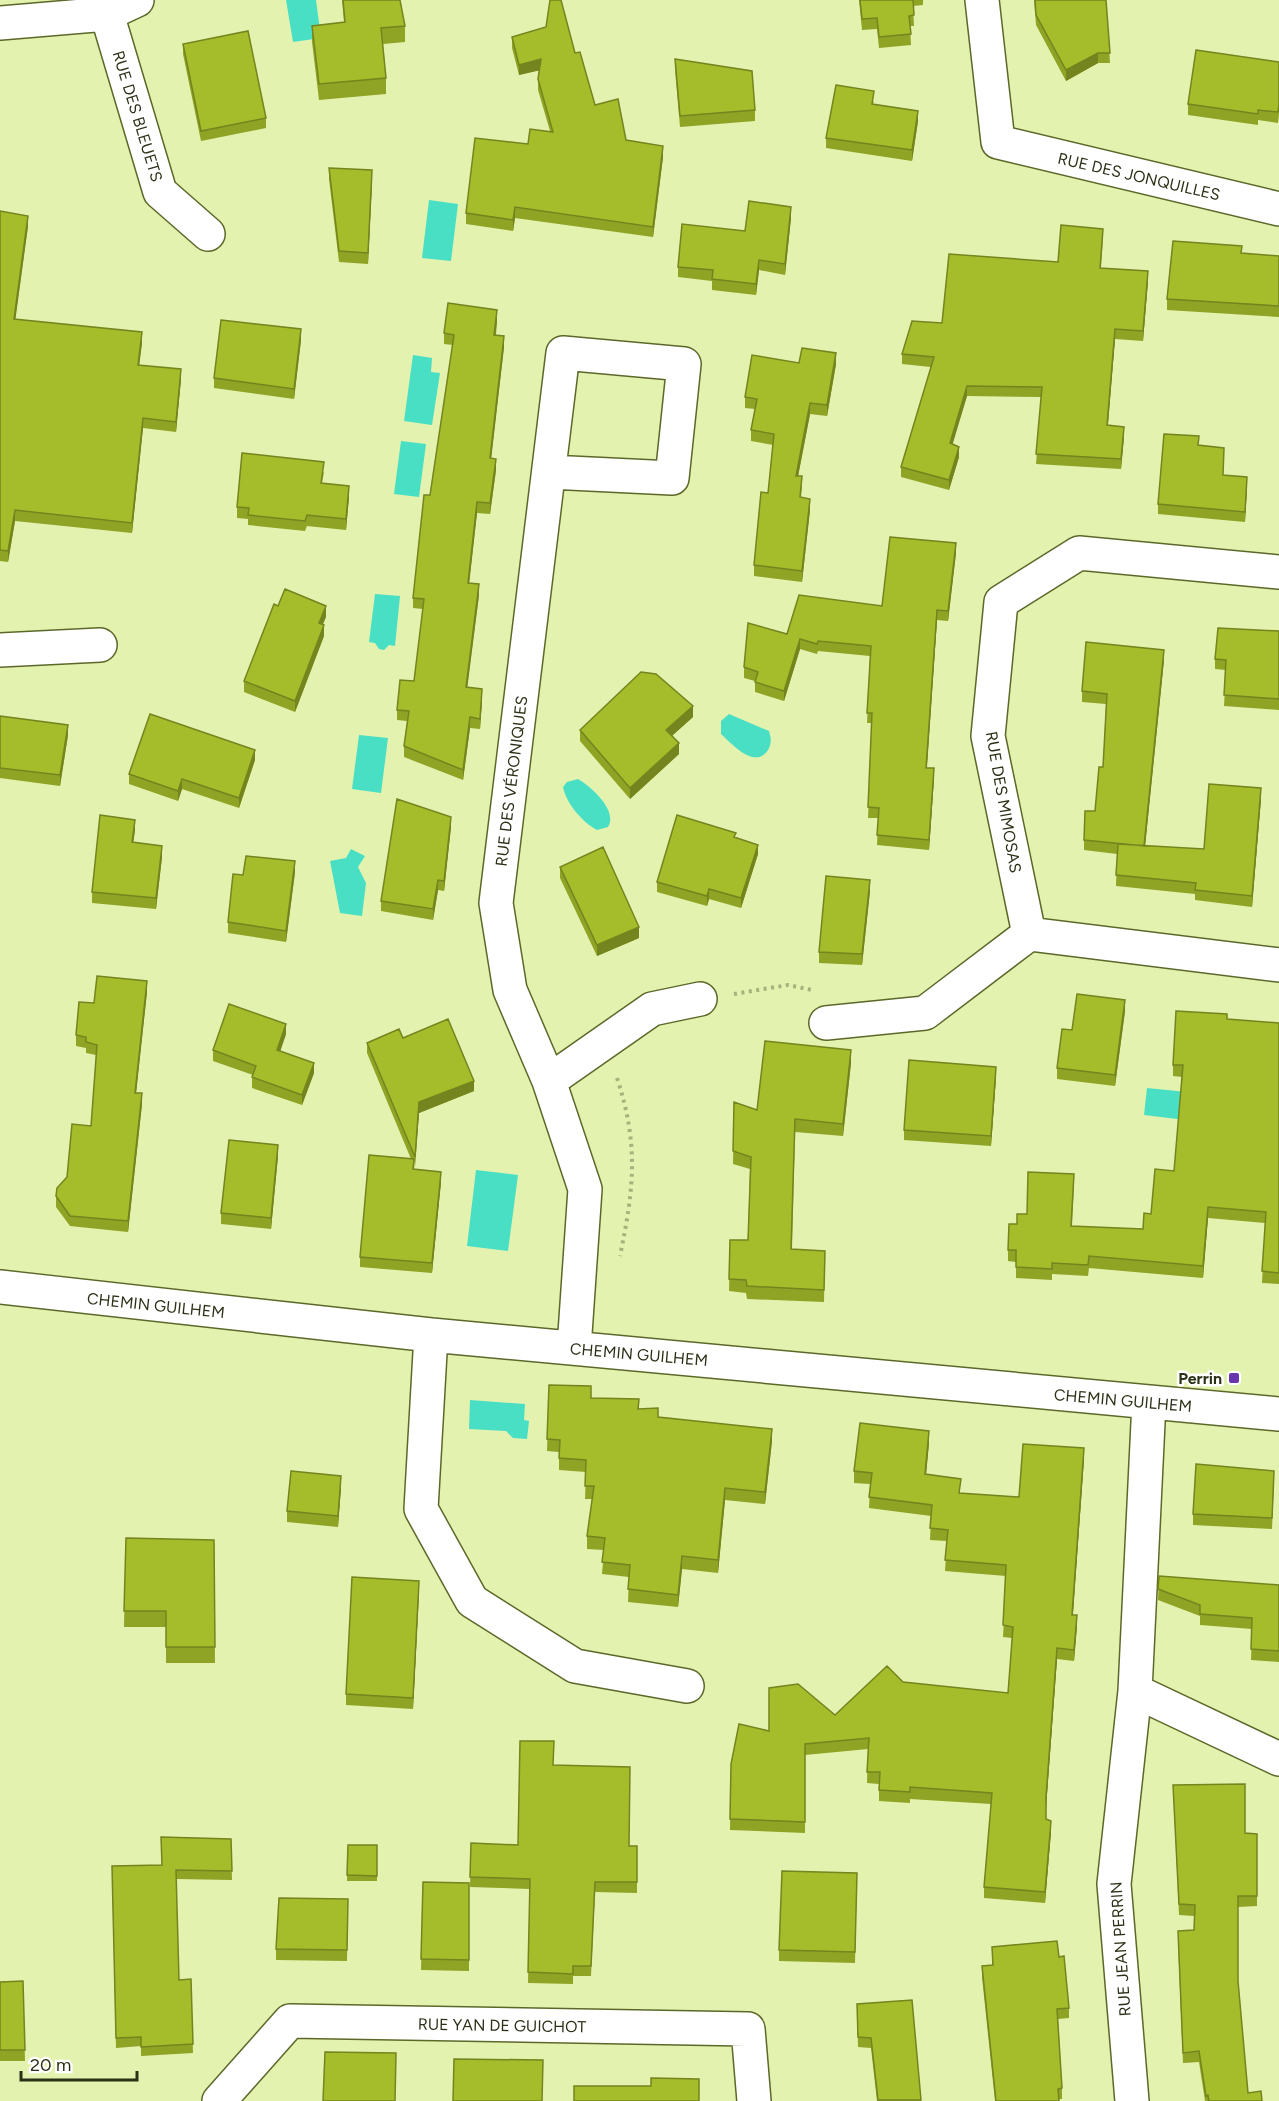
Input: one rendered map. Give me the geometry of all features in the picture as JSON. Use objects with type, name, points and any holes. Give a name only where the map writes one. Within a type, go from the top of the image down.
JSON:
[{"type":"street","points":[[0,23],[107,14],[137,0]]},
{"type":"street","name":"RUE DES JONQUILLES","points":[[981,0],[998,142],[1279,209]]},
{"type":"street","name":"RUE DES BLEUETS","points":[[107,14],[160,192],[208,234]]},
{"type":"street","name":"RUE DES VÉRONIQUES","points":[[549,472],[672,478],[684,364],[562,353],[496,903],[510,990],[549,1081],[585,1189],[574,1348]]},
{"type":"street","name":"RUE DES MIMOSAS","points":[[1029,934],[988,736],[1001,602],[1079,553],[1279,572]]},
{"type":"street","points":[[0,650],[100,645]]},
{"type":"street","points":[[826,1023],[925,1013],[1029,934],[1279,965]]},
{"type":"street","points":[[549,1081],[652,1010],[700,999]]},
{"type":"street","name":"CHEMIN GUILHEM","points":[[0,1287],[431,1335],[1279,1414]]},
{"type":"street","points":[[431,1335],[421,1509],[472,1601],[575,1666],[687,1686]]},
{"type":"street","name":"RUE JEAN PERRIN","points":[[1132,2101],[1114,1884],[1135,1691],[1149,1402]]},
{"type":"street","points":[[1135,1691],[1279,1759]]},
{"type":"street","name":"RUE YAN DE GUICHOT","points":[[219,2101],[290,2021],[748,2029],[754,2101]]},
{"type":"path","points":[[700,999],[788,985],[821,991],[826,1023]]},
{"type":"water","points":[[286,0],[316,0],[321,38],[293,42]]},
{"type":"water","points":[[429,200],[458,204],[451,261],[422,258]]},
{"type":"water","points":[[413,355],[432,358],[431,372],[440,373],[432,425],[404,421]]},
{"type":"water","points":[[401,441],[426,444],[419,497],[394,494]]},
{"type":"water","points":[[375,594],[400,596],[395,646],[389,645],[384,650],[379,649],[375,643],[369,642]]},
{"type":"water","points":[[729,714],[769,731],[770,745],[763,755],[757,757],[744,753],[721,734],[721,721]]},
{"type":"water","points":[[359,735],[388,738],[381,793],[352,789]]},
{"type":"water","points":[[578,779],[596,793],[607,807],[610,814],[608,827],[597,830],[571,806],[563,787],[567,782]]},
{"type":"water","points":[[351,849],[365,856],[358,867],[366,883],[362,916],[340,913],[330,861],[346,858]]},
{"type":"water","points":[[1147,1088],[1197,1093],[1194,1121],[1144,1115]]},
{"type":"water","points":[[476,1170],[518,1175],[508,1251],[467,1246]]},
{"type":"water","points":[[470,1400],[525,1404],[524,1420],[529,1421],[527,1439],[513,1438],[506,1431],[469,1429]]},
{"type":"building","points":[[343,0],[400,0],[405,26],[381,28],[386,78],[319,84],[312,26],[345,22]]},
{"type":"building","points":[[550,0],[561,0],[575,53],[580,52],[595,105],[618,99],[626,140],[663,146],[653,227],[515,207],[513,220],[466,213],[475,138],[528,144],[530,129],[553,132],[538,79],[541,59],[519,65],[512,37],[546,27]]},
{"type":"building","points":[[860,0],[913,0],[914,15],[909,16],[911,34],[879,37],[877,18],[862,19]]},
{"type":"building","points":[[1035,0],[1106,0],[1110,53],[1098,53],[1066,70],[1036,15]]},
{"type":"building","points":[[248,31],[266,118],[201,131],[183,44]]},
{"type":"building","points":[[1196,50],[1279,62],[1278,112],[1258,110],[1258,114],[1188,104]]},
{"type":"building","points":[[675,59],[752,71],[755,110],[680,116]]},
{"type":"building","points":[[836,85],[874,91],[872,104],[918,111],[912,150],[826,138]]},
{"type":"building","points":[[329,168],[372,170],[368,253],[339,251]]},
{"type":"building","points":[[749,201],[791,207],[785,264],[759,260],[756,284],[712,279],[713,270],[678,267],[682,224],[745,231]]},
{"type":"building","points":[[0,211],[28,216],[14,319],[142,332],[138,365],[181,369],[176,422],[143,418],[132,523],[15,510],[8,551],[0,550]]},
{"type":"building","points":[[1061,225],[1103,229],[1100,268],[1148,271],[1143,331],[1115,329],[1107,425],[1124,427],[1121,459],[1036,454],[1042,387],[967,386],[950,443],[959,447],[949,480],[901,467],[934,357],[902,354],[912,321],[942,323],[949,254],[1058,262]]},
{"type":"building","points":[[1173,241],[1242,246],[1241,253],[1279,256],[1279,306],[1167,299]]},
{"type":"building","points":[[448,303],[497,310],[494,335],[504,336],[490,458],[496,459],[490,503],[477,502],[468,583],[479,584],[466,687],[482,689],[480,719],[470,717],[463,770],[404,746],[409,711],[397,710],[400,680],[414,681],[424,599],[413,598],[424,495],[430,495],[454,335],[444,333]]},
{"type":"building","points":[[221,320],[301,329],[294,389],[214,378]]},
{"type":"building","points":[[802,348],[836,353],[827,405],[810,403],[796,476],[802,476],[800,497],[810,499],[802,571],[754,565],[761,492],[768,493],[774,434],[751,430],[757,399],[745,397],[752,355],[799,363]]},
{"type":"building","points":[[1164,434],[1199,436],[1198,445],[1224,448],[1223,475],[1247,477],[1245,512],[1158,504]]},
{"type":"building","points":[[242,453],[324,462],[321,483],[349,486],[346,519],[307,515],[305,521],[248,515],[249,508],[237,507]]},
{"type":"building","points":[[890,537],[956,543],[948,611],[937,610],[926,768],[934,768],[929,840],[877,835],[879,808],[868,807],[872,713],[867,713],[871,646],[818,641],[817,644],[800,639],[784,691],[755,682],[758,672],[744,667],[748,623],[787,634],[799,595],[882,606]]},
{"type":"building","points":[[285,589],[326,606],[319,623],[324,625],[295,701],[244,681],[274,604],[278,606]]},
{"type":"building","points":[[1218,628],[1279,631],[1279,699],[1224,695],[1226,660],[1215,659]]},
{"type":"building","points":[[1086,642],[1164,650],[1144,846],[1084,840],[1085,811],[1095,811],[1099,767],[1103,767],[1107,694],[1082,691]]},
{"type":"building","points":[[641,672],[656,674],[693,706],[666,730],[679,743],[630,788],[580,730]]},
{"type":"building","points":[[150,714],[255,750],[239,798],[182,779],[178,791],[129,774]]},
{"type":"building","points":[[0,716],[68,725],[60,775],[0,768]]},
{"type":"building","points":[[1209,784],[1261,788],[1252,896],[1195,890],[1196,883],[1116,875],[1118,844],[1204,849]]},
{"type":"building","points":[[397,799],[451,817],[444,881],[438,880],[433,909],[381,901]]},
{"type":"building","points":[[100,815],[135,820],[132,842],[162,846],[156,898],[92,892]]},
{"type":"building","points":[[677,815],[736,833],[734,837],[758,845],[741,898],[709,889],[707,896],[657,882]]},
{"type":"building","points":[[603,847],[639,927],[597,945],[560,867]]},
{"type":"building","points":[[246,856],[295,861],[286,931],[228,922],[233,874],[243,875]]},
{"type":"building","points":[[826,876],[870,880],[862,954],[819,952]]},
{"type":"building","points":[[97,976],[147,981],[135,1093],[142,1093],[128,1221],[70,1216],[56,1196],[57,1188],[67,1177],[72,1124],[91,1126],[97,1045],[86,1042],[86,1037],[76,1035],[79,1002],[94,1003]]},
{"type":"building","points":[[1077,994],[1125,1000],[1115,1075],[1057,1068],[1062,1029],[1072,1030]]},
{"type":"building","points":[[229,1004],[286,1024],[277,1050],[314,1063],[302,1095],[252,1077],[256,1066],[213,1050]]},
{"type":"building","points":[[1176,1011],[1227,1014],[1227,1019],[1279,1023],[1279,1273],[1262,1271],[1266,1212],[1208,1207],[1203,1266],[1089,1256],[1088,1265],[1052,1263],[1052,1269],[1016,1267],[1016,1250],[1008,1250],[1009,1224],[1017,1224],[1017,1214],[1027,1214],[1028,1172],[1074,1174],[1071,1226],[1143,1229],[1144,1213],[1151,1214],[1155,1169],[1174,1171],[1183,1065],[1173,1065]]},
{"type":"building","points":[[448,1019],[474,1081],[419,1102],[415,1157],[367,1043],[399,1029],[403,1038]]},
{"type":"building","points":[[765,1041],[851,1050],[843,1124],[795,1119],[791,1249],[825,1251],[824,1290],[747,1286],[746,1280],[729,1279],[730,1240],[748,1240],[751,1157],[733,1151],[734,1102],[757,1110]]},
{"type":"building","points":[[909,1060],[996,1067],[991,1136],[904,1130]]},
{"type":"building","points":[[229,1140],[278,1145],[271,1218],[221,1213]]},
{"type":"building","points":[[369,1155],[414,1159],[413,1169],[441,1172],[432,1263],[360,1257]]},
{"type":"building","points":[[549,1385],[591,1386],[591,1398],[639,1399],[638,1409],[658,1408],[658,1417],[772,1429],[765,1492],[725,1488],[718,1560],[682,1556],[678,1595],[628,1589],[630,1565],[602,1562],[605,1538],[587,1536],[594,1486],[585,1486],[586,1460],[559,1458],[560,1440],[547,1439]]},
{"type":"building","points":[[860,1423],[929,1431],[925,1474],[961,1479],[959,1493],[1019,1497],[1023,1444],[1084,1448],[1072,1615],[1077,1615],[1074,1650],[1057,1648],[1046,1797],[1046,1819],[1051,1821],[1045,1892],[984,1887],[992,1793],[910,1787],[910,1792],[879,1790],[880,1772],[867,1772],[869,1738],[805,1744],[805,1822],[730,1819],[731,1764],[739,1724],[769,1731],[769,1688],[798,1684],[835,1715],[887,1666],[903,1682],[1008,1693],[1013,1627],[1003,1625],[1006,1565],[945,1560],[948,1530],[930,1528],[932,1505],[869,1497],[872,1473],[854,1471]]},
{"type":"building","points":[[1196,1464],[1274,1471],[1272,1518],[1193,1514]]},
{"type":"building","points":[[291,1471],[341,1476],[338,1516],[287,1511]]},
{"type":"building","points":[[126,1538],[214,1540],[215,1647],[166,1647],[166,1611],[124,1611]]},
{"type":"building","points":[[1159,1576],[1279,1585],[1279,1651],[1251,1649],[1252,1618],[1200,1614],[1200,1605],[1158,1589]]},
{"type":"building","points":[[352,1577],[419,1581],[413,1698],[346,1694]]},
{"type":"building","points":[[520,1741],[554,1741],[553,1765],[630,1767],[629,1846],[637,1846],[637,1882],[595,1882],[591,1966],[573,1966],[573,1974],[528,1972],[530,1879],[470,1877],[471,1843],[518,1845]]},
{"type":"building","points":[[1245,1784],[1245,1833],[1257,1834],[1257,1896],[1238,1896],[1238,1981],[1248,2093],[1261,2091],[1262,2101],[1209,2101],[1208,2095],[1206,2096],[1199,2051],[1183,2053],[1178,1931],[1194,1930],[1195,1905],[1179,1904],[1173,1785]]},
{"type":"building","points":[[161,1837],[231,1839],[232,1871],[176,1870],[179,1980],[191,1979],[193,2044],[141,2047],[141,2037],[116,2038],[112,1866],[162,1865]]},
{"type":"building","points":[[348,1845],[377,1845],[377,1876],[347,1875]]},
{"type":"building","points":[[782,1871],[857,1873],[855,1952],[779,1950]]},
{"type":"building","points":[[423,1882],[469,1883],[469,1960],[421,1959]]},
{"type":"building","points":[[279,1898],[348,1899],[347,1950],[276,1949]]},
{"type":"building","points":[[1057,1941],[1059,1957],[1064,1956],[1069,2008],[1057,2009],[1062,2088],[1058,2089],[1059,2101],[996,2101],[982,1966],[993,1965],[992,1947]]},
{"type":"building","points":[[23,1981],[25,2050],[0,2050],[0,1982]]},
{"type":"building","points":[[912,2000],[921,2100],[878,2100],[871,2038],[858,2037],[857,2004]]},
{"type":"building","points":[[325,2052],[396,2053],[395,2101],[323,2101]]},
{"type":"building","points":[[454,2059],[543,2060],[542,2101],[453,2101]]},
{"type":"building","points":[[651,2078],[699,2079],[699,2101],[574,2101],[574,2086],[651,2086]]},
{"type":"place","name":"Perrin","points":[[1234,1378]]}]
